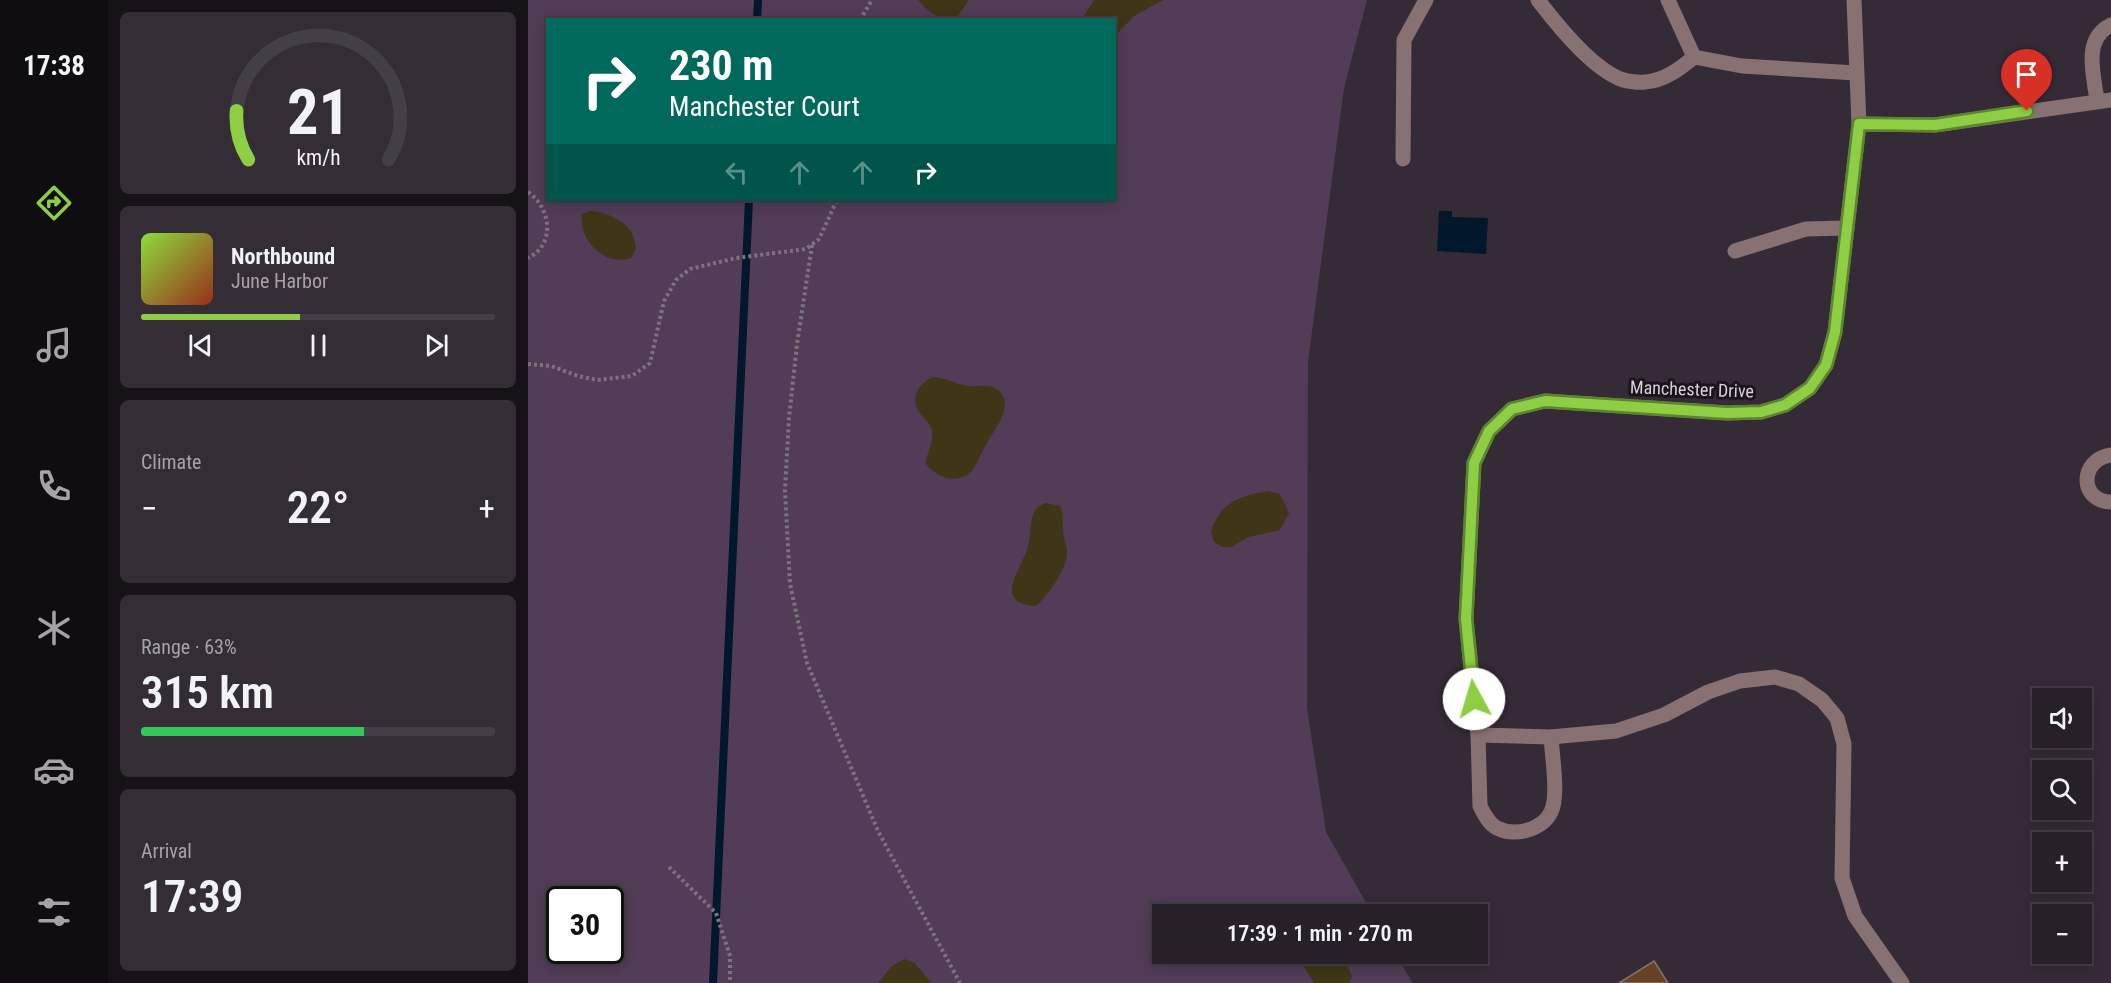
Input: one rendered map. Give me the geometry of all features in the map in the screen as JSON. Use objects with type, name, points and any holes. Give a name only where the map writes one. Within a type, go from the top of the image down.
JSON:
[{"type":"street","points":[[1403,159],[1404,40],[1426,0]]},
{"type":"street","points":[[1538,0],[1559,27],[1594,61],[1619,79],[1647,83],[1675,73],[1694,57]]},
{"type":"street","points":[[1668,0],[1694,57]]},
{"type":"street","name":"Manchester Drive","points":[[1551,737],[1554,798],[1552,811],[1539,826],[1518,832],[1497,828],[1484,816],[1480,806],[1478,735],[1466,619],[1474,463],[1489,431],[1512,409],[1545,401],[1727,413],[1761,412],[1785,405],[1810,388],[1826,365],[1835,332],[1859,124],[1854,0]]},
{"type":"street","points":[[1859,124],[1935,125],[2104,100],[2092,50],[2099,33],[2111,25]]},
{"type":"street","points":[[1694,57],[1742,66],[1856,73]]},
{"type":"street","points":[[1735,251],[1806,229],[1847,228]]},
{"type":"street","points":[[2111,455],[2103,456],[2091,465],[2087,480],[2093,495],[2099,500],[2111,502]]},
{"type":"street","points":[[1478,735],[1551,737],[1616,731],[1664,714],[1708,692],[1740,681],[1775,677],[1800,684],[1822,700],[1837,718],[1844,744],[1842,878],[1855,916],[1902,983]]},
{"type":"path","points":[[861,18],[872,0]]},
{"type":"path","points":[[528,192],[544,208],[547,223],[546,237],[539,252],[528,258]]},
{"type":"path","points":[[528,364],[551,366],[597,380],[632,376],[650,363],[664,301],[676,280],[690,269],[736,258],[806,249],[819,239],[837,201]]},
{"type":"path","points":[[812,245],[797,344],[789,418],[785,490],[790,584],[807,663],[865,801],[883,841],[960,983]]},
{"type":"path","points":[[669,867],[716,913],[730,956],[730,983]]},
{"type":"shaded area","points":[[528,0],[1367,0],[1344,88],[1308,362],[1307,708],[1326,832],[1367,904],[1152,904],[1152,964],[1401,964],[1413,983],[528,983]]},
{"type":"sand","points":[[918,0],[969,0],[956,18],[942,18]]},
{"type":"sand","points":[[1094,0],[1163,0],[1134,16],[1116,35],[1116,18],[1083,18]]},
{"type":"sand","points":[[589,211],[613,217],[629,228],[636,248],[631,258],[612,259],[595,249],[584,233],[582,224],[582,214]]},
{"type":"sand","points":[[933,377],[965,385],[991,387],[1003,395],[1005,402],[999,423],[973,470],[961,478],[942,476],[926,464],[932,431],[929,423],[919,412],[915,401],[920,387]]},
{"type":"sand","points":[[1269,491],[1280,494],[1289,513],[1280,530],[1248,537],[1232,547],[1222,547],[1214,542],[1211,531],[1226,506],[1240,498]]},
{"type":"sand","points":[[1046,503],[1060,506],[1067,553],[1064,566],[1056,581],[1036,606],[1022,603],[1014,598],[1012,590],[1029,542],[1034,514],[1040,505]]},
{"type":"sand","points":[[904,959],[915,963],[931,983],[878,983],[892,966]]},
{"type":"sand","points":[[1302,964],[1347,964],[1352,976],[1349,983],[1314,983]]},
{"type":"water","points":[[1439,211],[1452,211],[1452,217],[1488,218],[1486,254],[1437,251]]},
{"type":"building","points":[[1654,961],[1668,983],[1619,983]]},
{"type":"waterway","points":[[757,18],[758,0]]},
{"type":"waterway","points":[[713,983],[749,201]]},
{"type":"route","points":[[1474,699],[1466,619],[1474,463],[1489,431],[1512,409],[1545,401],[1727,413],[1761,412],[1785,405],[1810,388],[1826,365],[1835,332],[1859,124],[1935,125],[2027,111]]}]
